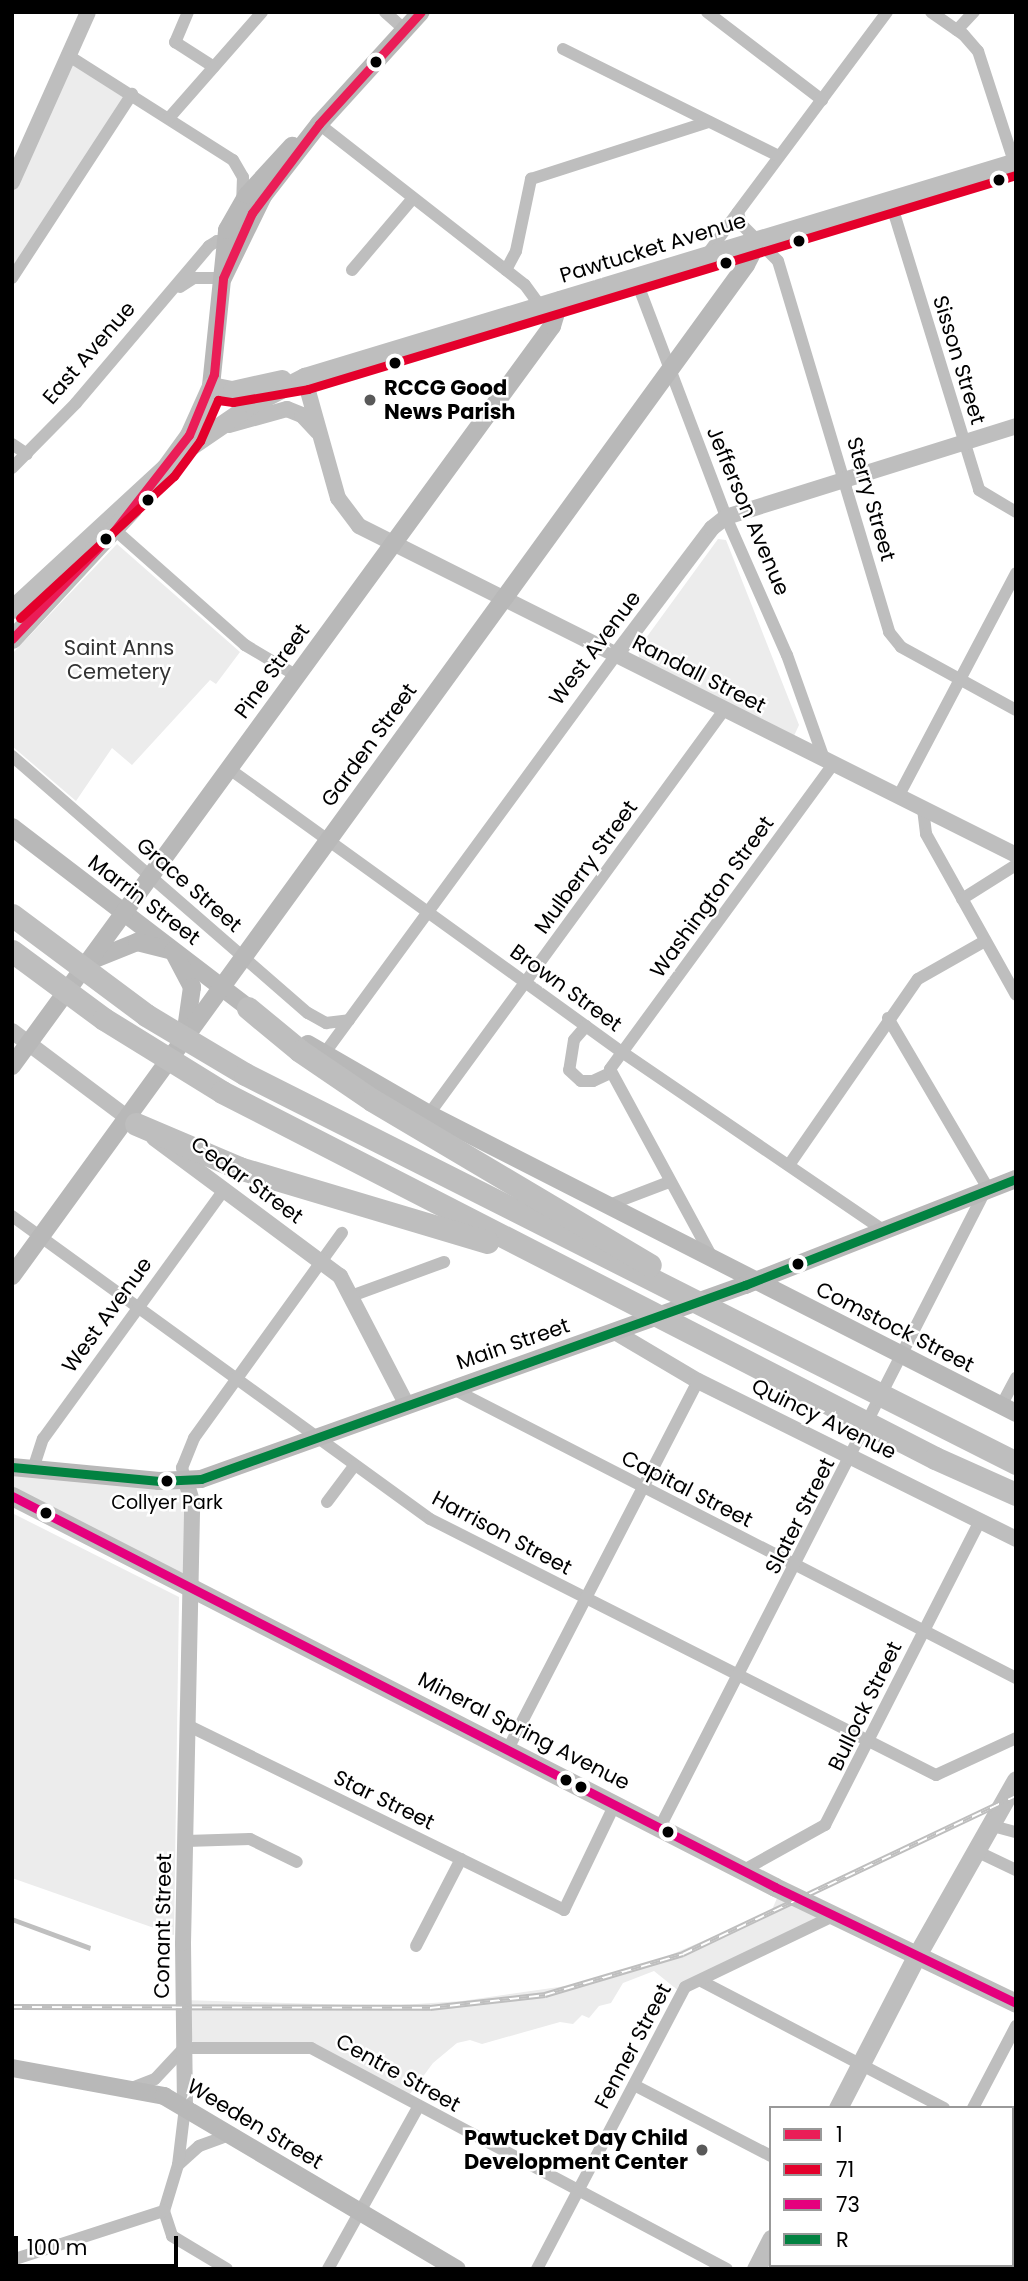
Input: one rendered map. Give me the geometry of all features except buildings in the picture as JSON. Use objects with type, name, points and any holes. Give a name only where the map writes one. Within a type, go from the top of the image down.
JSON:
[{"type":"highway","points":[[12,897],[43,941]]},
{"type":"highway","points":[[12,915],[43,941],[146,1015],[238,1071],[793,1353],[1016,1463]]},
{"type":"highway","points":[[12,951],[104,1019],[187,1072],[935,1458],[1016,1494]]},
{"type":"highway","points":[[248,1008],[300,1051],[372,1100],[793,1353]]},
{"type":"highway","points":[[131,1120],[249,1171],[428,1222],[570,1271]]},
{"type":"main road","points":[[12,639],[115,530],[147,486],[173,458],[195,425],[211,386],[223,278],[230,243],[246,209],[421,12]]},
{"type":"main road","name":"Pawtucket Avenue","points":[[211,386],[232,390],[304,377],[1015,164]]},
{"type":"main road","name":"Garden Street","points":[[131,1120],[145,1092],[181,1042],[201,1000],[220,987],[328,841],[671,369],[759,240]]},
{"type":"main road","name":"Pine Street","points":[[115,940],[124,913],[150,876],[552,326],[560,300]]},
{"type":"main road","name":"Pawtucket Avenue","points":[[173,458],[210,432],[304,377]]},
{"type":"main road","points":[[13,609],[78,544],[147,486]]},
{"type":"main road","name":"Marrin Street","points":[[12,827],[248,1008],[429,1114]]},
{"type":"main road","points":[[12,1066],[87,965],[115,940],[146,942],[173,951],[201,1000]]},
{"type":"main road","name":"Comstock Street","points":[[429,1114],[713,1259],[749,1283],[898,1363],[1008,1409]]},
{"type":"main road","points":[[12,1276],[131,1120]]},
{"type":"main road","name":"Main Street","points":[[12,1467],[186,1480],[316,1438],[615,1332],[886,1232],[1016,1179]]},
{"type":"main road","name":"Mineral Spring Avenue","points":[[12,1496],[189,1588],[509,1747],[775,1887],[1016,2003]]},
{"type":"main road","points":[[839,2106],[974,1850],[1016,1780]]},
{"type":"main road","name":"Weeden Street","points":[[12,2068],[134,2087],[185,2107],[457,2269]]},
{"type":"main road","points":[[756,2269],[769,2243]]},
{"type":"street","points":[[12,182],[88,12]]},
{"type":"street","points":[[188,12],[175,42],[214,66]]},
{"type":"street","points":[[169,118],[262,12]]},
{"type":"street","points":[[385,12],[405,30]]},
{"type":"street","points":[[707,12],[822,100]]},
{"type":"street","points":[[706,256],[887,12]]},
{"type":"street","points":[[931,12],[957,30],[978,51],[1015,164]]},
{"type":"street","points":[[957,30],[974,12]]},
{"type":"street","points":[[563,49],[779,156]]},
{"type":"street","points":[[69,57],[132,94],[233,160],[243,177],[246,209]]},
{"type":"street","points":[[12,278],[132,94]]},
{"type":"street","points":[[506,271],[516,251],[531,178],[709,122]]},
{"type":"street","points":[[319,124],[506,271],[540,306]]},
{"type":"street","points":[[352,270],[413,198]]},
{"type":"street","name":"Sisson Street","points":[[890,200],[979,490],[1016,512]]},
{"type":"street","name":"Sterry Street","points":[[738,212],[741,224],[778,261],[846,476],[889,632],[901,647],[1016,710]]},
{"type":"street","name":"East Avenue","points":[[12,468],[169,296],[209,246],[230,243]]},
{"type":"street","name":"Jefferson Avenue","points":[[635,277],[726,517],[787,655],[828,762]]},
{"type":"street","name":"East Avenue","points":[[169,296],[194,278],[223,278]]},
{"type":"street","name":"Randall Street","points":[[304,377],[334,489],[346,513],[392,544],[1016,855]]},
{"type":"street","points":[[210,432],[287,409],[302,415],[321,437]]},
{"type":"street","name":"West Avenue","points":[[324,1054],[712,528],[726,517],[846,476],[1016,426]]},
{"type":"street","points":[[12,444],[27,454]]},
{"type":"street","points":[[12,459],[27,454]]},
{"type":"street","points":[[115,530],[245,645],[298,676]]},
{"type":"street","points":[[898,797],[1016,573]]},
{"type":"street","name":"Mulberry Street","points":[[429,1114],[724,710]]},
{"type":"street","name":"Grace Street","points":[[12,756],[242,958],[318,1021],[349,1020]]},
{"type":"street","name":"Washington Street","points":[[622,1052],[828,762]]},
{"type":"street","name":"Brown Street","points":[[228,768],[622,1052],[886,1232]]},
{"type":"street","points":[[923,809],[926,834],[1016,995]]},
{"type":"street","points":[[962,899],[1016,864]]},
{"type":"street","points":[[789,1165],[888,1017],[918,979],[985,941]]},
{"type":"street","points":[[888,1017],[987,1190]]},
{"type":"street","points":[[586,1026],[574,1040],[569,1070],[581,1081],[593,1082],[610,1073],[622,1052]]},
{"type":"street","name":"Cedar Street","points":[[12,1031],[323,1261],[354,1295],[407,1405]]},
{"type":"street","points":[[610,1073],[713,1259]]},
{"type":"street","points":[[609,1205],[669,1182]]},
{"type":"street","name":"West Avenue","points":[[33,1469],[43,1439],[224,1190]]},
{"type":"street","name":"Slater Street","points":[[660,1827],[987,1190]]},
{"type":"street","points":[[961,1201],[970,1220]]},
{"type":"street","name":"Harrison Street","points":[[12,1216],[430,1519],[869,1744],[936,1775],[1016,1738]]},
{"type":"street","points":[[186,1480],[182,1468],[188,1447],[342,1233]]},
{"type":"street","points":[[354,1295],[444,1262]]},
{"type":"street","name":"Quincy Avenue","points":[[615,1332],[698,1381],[854,1450],[1016,1539]]},
{"type":"street","points":[[1008,1409],[1016,1378]]},
{"type":"street","points":[[509,1747],[698,1381]]},
{"type":"street","name":"Capital Street","points":[[453,1389],[1016,1678]]},
{"type":"street","points":[[327,1502],[354,1466]]},
{"type":"street","name":"Conant Street","points":[[164,2211],[178,2165],[185,2107],[183,1943],[192,1501],[186,1480]]},
{"type":"street","name":"Bullock Street","points":[[744,1870],[825,1825],[869,1744],[980,1521]]},
{"type":"street","name":"Star Street","points":[[187,1726],[564,1910],[615,1804]]},
{"type":"street","points":[[992,1820],[1016,1832]]},
{"type":"street","points":[[186,1841],[250,1839],[297,1862]]},
{"type":"street","points":[[974,1850],[1016,1870]]},
{"type":"street","points":[[415,1946],[461,1859]]},
{"type":"street","name":"Fenner Street","points":[[537,2269],[685,1987],[703,1982],[833,1916]]},
{"type":"street","points":[[703,1982],[940,2106]]},
{"type":"street","points":[[974,2106],[1016,2026]]},
{"type":"street","points":[[134,2087],[155,2079],[184,2048]]},
{"type":"street","name":"Centre Street","points":[[184,2048],[311,2048],[577,2192],[727,2269]]},
{"type":"street","points":[[634,2085],[769,2155]]},
{"type":"street","points":[[328,2269],[418,2107]]},
{"type":"street","points":[[178,2165],[199,2146],[229,2135]]},
{"type":"street","points":[[12,2260],[164,2211],[172,2236],[227,2269]]},
{"type":"green space","points":[[69,53],[131,92],[12,274],[12,178]]},
{"type":"green space","points":[[718,539],[726,540],[799,725],[793,738],[639,658],[638,649]]},
{"type":"green space","name":"Saint Anns Cemetery","points":[[117,544],[240,652],[216,684],[210,680],[132,765],[112,748],[76,801],[12,746],[12,654]]},
{"type":"green space","points":[[12,1470],[183,1479],[191,1581],[12,1497]]},
{"type":"green space","points":[[12,1513],[179,1597],[174,1935],[12,1878]]},
{"type":"green space","points":[[781,1889],[833,1914],[680,1992],[654,1971],[623,1983],[611,2003],[599,2006],[589,2018],[582,2015],[573,2024],[560,2022],[482,2044],[470,2040],[457,2043],[433,2063],[407,2098],[326,2053],[195,2046],[185,2026],[183,2000],[386,2006],[462,2001],[573,1985],[668,1956],[771,1912]]},
{"type":"shaded area","points":[[12,1917],[91,1946],[90,1951],[12,1922]]},
{"type":"railway","points":[[12,2007],[430,2008],[545,1995],[683,1954],[1016,1796]]},
{"type":"transit line","name":"1","points":[[12,639],[115,530],[189,435],[214,374],[223,278],[252,213],[319,124],[421,12]]},
{"type":"transit line","name":"71","points":[[20,618],[174,476],[200,441],[218,400],[233,402],[308,389],[1016,175]]},
{"type":"transit line","name":"R","points":[[12,1467],[159,1481],[201,1479],[745,1285],[1016,1179]]},
{"type":"transit line","name":"73","points":[[12,1496],[775,1887],[1016,2003]]},
{"type":"place","name":"RCCG Good News Parish","points":[[370,400]]},
{"type":"place","name":"Collyer Park","points":[[167,1481]]},
{"type":"place","name":"Pawtucket Day Child Development Center","points":[[702,2150]]}]
